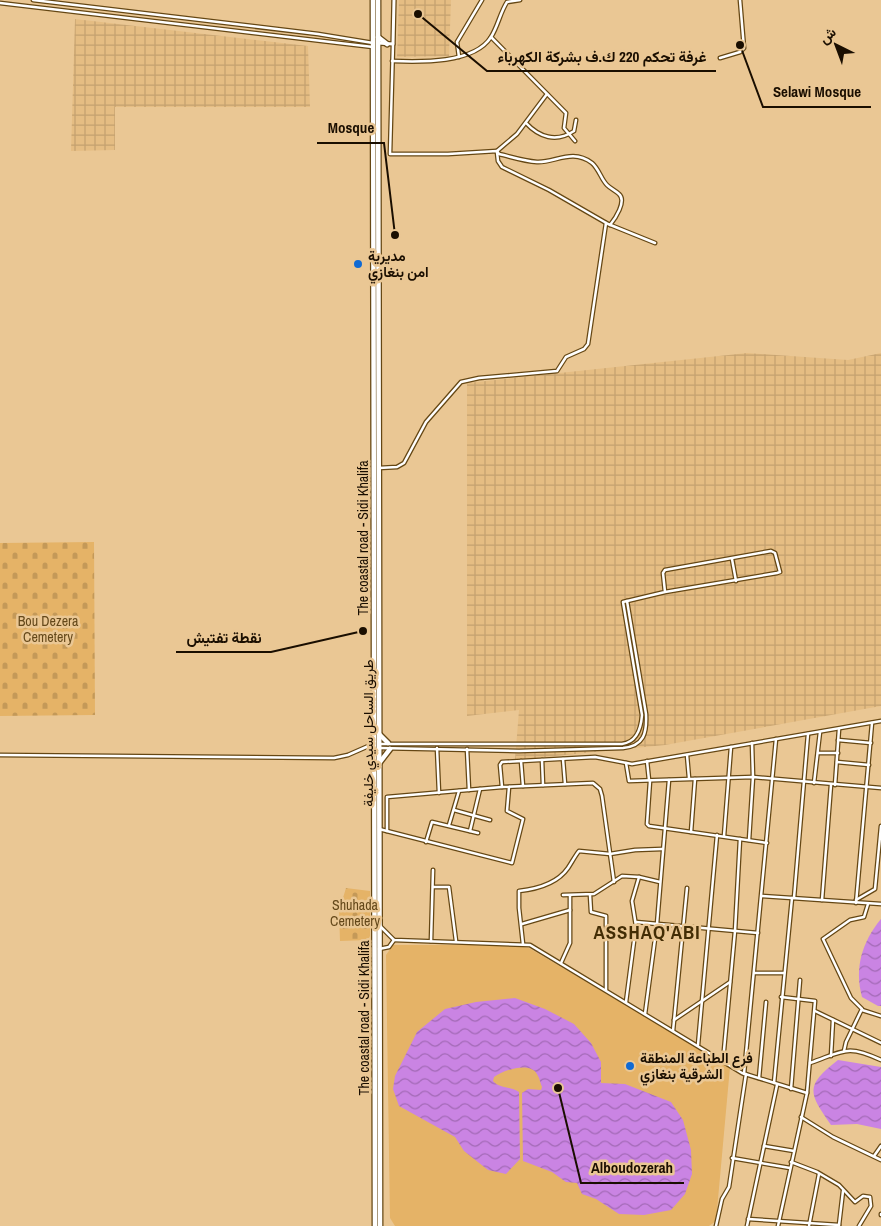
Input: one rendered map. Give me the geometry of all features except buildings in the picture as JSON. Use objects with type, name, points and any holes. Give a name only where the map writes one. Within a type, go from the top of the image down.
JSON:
[{"type":"highway","name":"The coastal road - Sidi Khalifa","points":[[373,0],[376,47],[372,746],[375,1226]]},
{"type":"highway","name":"طريق الساحل سيدي خليفة","points":[[378,0],[378,36],[376,47],[380,746],[380,1226]]},
{"type":"highway","points":[[378,36],[389,45]]},
{"type":"highway","points":[[376,47],[389,45]]},
{"type":"highway","points":[[379,733],[388,743]]},
{"type":"highway","points":[[379,763],[390,748]]},
{"type":"street","points":[[33,0],[318,34],[376,47]]},
{"type":"street","points":[[394,0],[389,45],[392,61],[390,154],[448,154],[497,151],[517,134],[547,94]]},
{"type":"street","points":[[459,57],[458,42],[482,0]]},
{"type":"street","points":[[392,61],[441,60],[459,57],[487,43],[506,2],[520,0]]},
{"type":"street","points":[[720,58],[740,52],[744,48],[740,0]]},
{"type":"street","points":[[0,3],[376,47],[389,45]]},
{"type":"street","points":[[491,37],[566,113],[564,128],[575,141]]},
{"type":"street","points":[[526,123],[540,136],[553,137],[574,131],[576,120]]},
{"type":"street","points":[[497,151],[498,161],[502,167],[549,190],[610,225],[655,243]]},
{"type":"street","points":[[497,151],[499,154],[522,161],[539,162],[558,157],[584,158],[591,163],[606,184],[619,194],[622,200],[619,211],[610,225]]},
{"type":"street","points":[[379,468],[397,467],[404,463],[426,422],[461,382],[479,378],[557,371],[566,357],[586,347],[589,340],[592,307],[606,223]]},
{"type":"street","points":[[625,602],[665,592],[780,572],[773,551],[665,570],[662,573],[665,592]]},
{"type":"street","points":[[732,559],[736,581]]},
{"type":"street","points":[[380,746],[388,743],[627,743],[638,735],[642,715],[625,602]]},
{"type":"street","points":[[0,754],[334,758],[343,757],[372,746],[467,749],[633,746],[644,737],[646,714],[625,602]]},
{"type":"street","points":[[642,715],[646,714]]},
{"type":"street","points":[[502,787],[500,763],[595,757],[626,763],[647,761],[881,721]]},
{"type":"street","points":[[856,901],[868,787],[872,723]]},
{"type":"street","points":[[822,900],[833,785],[838,754],[839,728]]},
{"type":"street","points":[[814,783],[820,732]]},
{"type":"street","points":[[747,1226],[761,1163],[775,1084],[781,997],[786,969],[808,734]]},
{"type":"street","points":[[716,1226],[722,1199],[729,1187],[745,1074],[776,739]]},
{"type":"street","points":[[838,740],[871,743]]},
{"type":"street","points":[[749,840],[753,776],[752,743]]},
{"type":"street","points":[[506,749],[507,744]]},
{"type":"street","points":[[538,744],[539,749]]},
{"type":"street","points":[[724,836],[731,747]]},
{"type":"street","points":[[437,748],[439,793]]},
{"type":"street","points":[[467,749],[470,790]]},
{"type":"street","points":[[818,753],[838,754]]},
{"type":"street","points":[[687,754],[689,778]]},
{"type":"street","points":[[563,759],[565,784]]},
{"type":"street","points":[[542,760],[543,785]]},
{"type":"street","points":[[522,761],[523,786]]},
{"type":"street","points":[[647,761],[649,780],[647,824],[665,829],[767,843]]},
{"type":"street","points":[[837,762],[869,765]]},
{"type":"street","points":[[626,763],[629,781],[753,776],[881,788]]},
{"type":"street","points":[[691,832],[696,778]]},
{"type":"street","points":[[645,1014],[657,924],[669,780]]},
{"type":"street","points":[[379,797],[502,787],[593,783],[600,789],[614,882]]},
{"type":"street","points":[[379,828],[426,842],[512,863],[524,819],[507,810],[510,787]]},
{"type":"street","points":[[470,831],[480,789]]},
{"type":"street","points":[[449,826],[459,791]]},
{"type":"street","points":[[387,797],[387,831]]},
{"type":"street","points":[[454,810],[490,820]]},
{"type":"street","points":[[426,842],[431,822],[478,833]]},
{"type":"street","points":[[856,901],[875,889],[881,826]]},
{"type":"street","points":[[698,1045],[717,835]]},
{"type":"street","points":[[722,1061],[735,931],[740,839]]},
{"type":"street","points":[[524,944],[518,908],[519,891],[539,888],[555,880],[566,870],[579,851],[610,854],[635,850],[663,849]]},
{"type":"street","points":[[431,941],[433,870]]},
{"type":"street","points":[[563,895],[590,895],[614,882],[619,877],[639,877],[660,882]]},
{"type":"street","points":[[626,1002],[636,922],[632,901],[639,877]]},
{"type":"street","points":[[433,887],[449,887],[456,942]]},
{"type":"street","points":[[673,1031],[687,888]]},
{"type":"street","points":[[590,895],[591,912],[606,916],[606,990]]},
{"type":"street","points":[[561,963],[570,943],[570,896]]},
{"type":"street","points":[[762,896],[881,904]]},
{"type":"street","points":[[868,904],[864,916],[850,920],[823,939],[849,996],[862,1010],[881,1016]]},
{"type":"street","points":[[522,924],[570,910]]},
{"type":"street","points":[[636,922],[758,933]]},
{"type":"street","points":[[379,925],[394,940],[524,944],[534,947],[745,1074],[807,1093]]},
{"type":"street","points":[[380,950],[389,947],[394,940]]},
{"type":"street","points":[[754,973],[784,973]]},
{"type":"street","points":[[790,1089],[800,980]]},
{"type":"street","points":[[674,1020],[730,982]]},
{"type":"street","points":[[778,1226],[807,1093],[815,1011],[814,1000],[781,997]]},
{"type":"street","points":[[759,1078],[766,1002]]},
{"type":"street","points":[[844,1051],[852,1027],[862,1010]]},
{"type":"street","points":[[815,1011],[852,1027],[881,1043]]},
{"type":"street","points":[[831,1056],[833,1019]]},
{"type":"street","points":[[810,1064],[844,1051],[860,1050],[881,1060]]},
{"type":"street","points":[[801,1117],[833,1138],[881,1160]]},
{"type":"street","points":[[764,1146],[794,1152]]},
{"type":"street","points":[[874,1156],[881,1146]]},
{"type":"street","points":[[732,1158],[790,1168]]},
{"type":"street","points":[[792,1162],[819,1174],[843,1190],[855,1202],[863,1196],[872,1200],[871,1206],[860,1226]]},
{"type":"street","points":[[809,1225],[819,1174]]},
{"type":"street","points":[[748,1219],[809,1225],[839,1225],[843,1190]]},
{"type":"shaded area","points":[[399,0],[451,0],[449,56],[397,57]]},
{"type":"shaded area","points":[[75,19],[308,46],[310,107],[115,107],[115,150],[71,151]]},
{"type":"shaded area","points":[[747,353],[848,360],[881,353],[881,706],[665,745],[515,760],[519,710],[467,716],[467,383]]},
{"type":"green space","name":"Bou Dezera Cemetery","points":[[94,542],[95,715],[0,716],[0,543]]},
{"type":"green space","name":"Shuhada Cemetery","points":[[346,888],[370,891],[370,936],[368,940],[340,941],[339,911]]},
{"type":"green space","points":[[393,945],[512,945],[529,948],[730,1067],[716,1221],[709,1226],[395,1226],[390,1218],[386,955]]},
{"type":"water","points":[[881,919],[881,1006],[878,1006],[862,997],[859,966],[869,937]]},
{"type":"water","points":[[515,998],[545,1009],[574,1024],[591,1043],[601,1062],[601,1083],[625,1084],[671,1102],[683,1120],[691,1150],[692,1174],[685,1194],[671,1210],[644,1215],[619,1214],[596,1199],[582,1194],[577,1183],[566,1182],[552,1172],[523,1161],[522,1093],[528,1089],[541,1090],[542,1087],[535,1071],[530,1068],[511,1069],[494,1077],[493,1081],[496,1084],[519,1092],[520,1159],[506,1174],[488,1170],[464,1151],[455,1137],[399,1106],[393,1089],[395,1076],[417,1032],[445,1009],[476,1002]]},
{"type":"water","points":[[838,1060],[881,1067],[881,1129],[857,1124],[831,1125],[818,1105],[814,1090],[815,1084],[819,1077]]},
{"type":"place","name":"غرفة تحكم 220 ك.ف بشركة الكهرباء","points":[[418,14]]},
{"type":"place","name":"Selawi Mosque","points":[[740,45]]},
{"type":"place","name":"Mosque","points":[[395,235]]},
{"type":"place","name":"مديرية امن بنغازي","points":[[358,264]]},
{"type":"place","name":"نقطة تفتيش","points":[[363,631]]},
{"type":"place","name":"فرع الطباعة المنطقة الشرقية بنغازي","points":[[630,1066]]},
{"type":"place","name":"Alboudozerah","points":[[558,1088]]},
{"type":"district","name":"ASSHAQ'ABI","points":[[647,932]]}]
